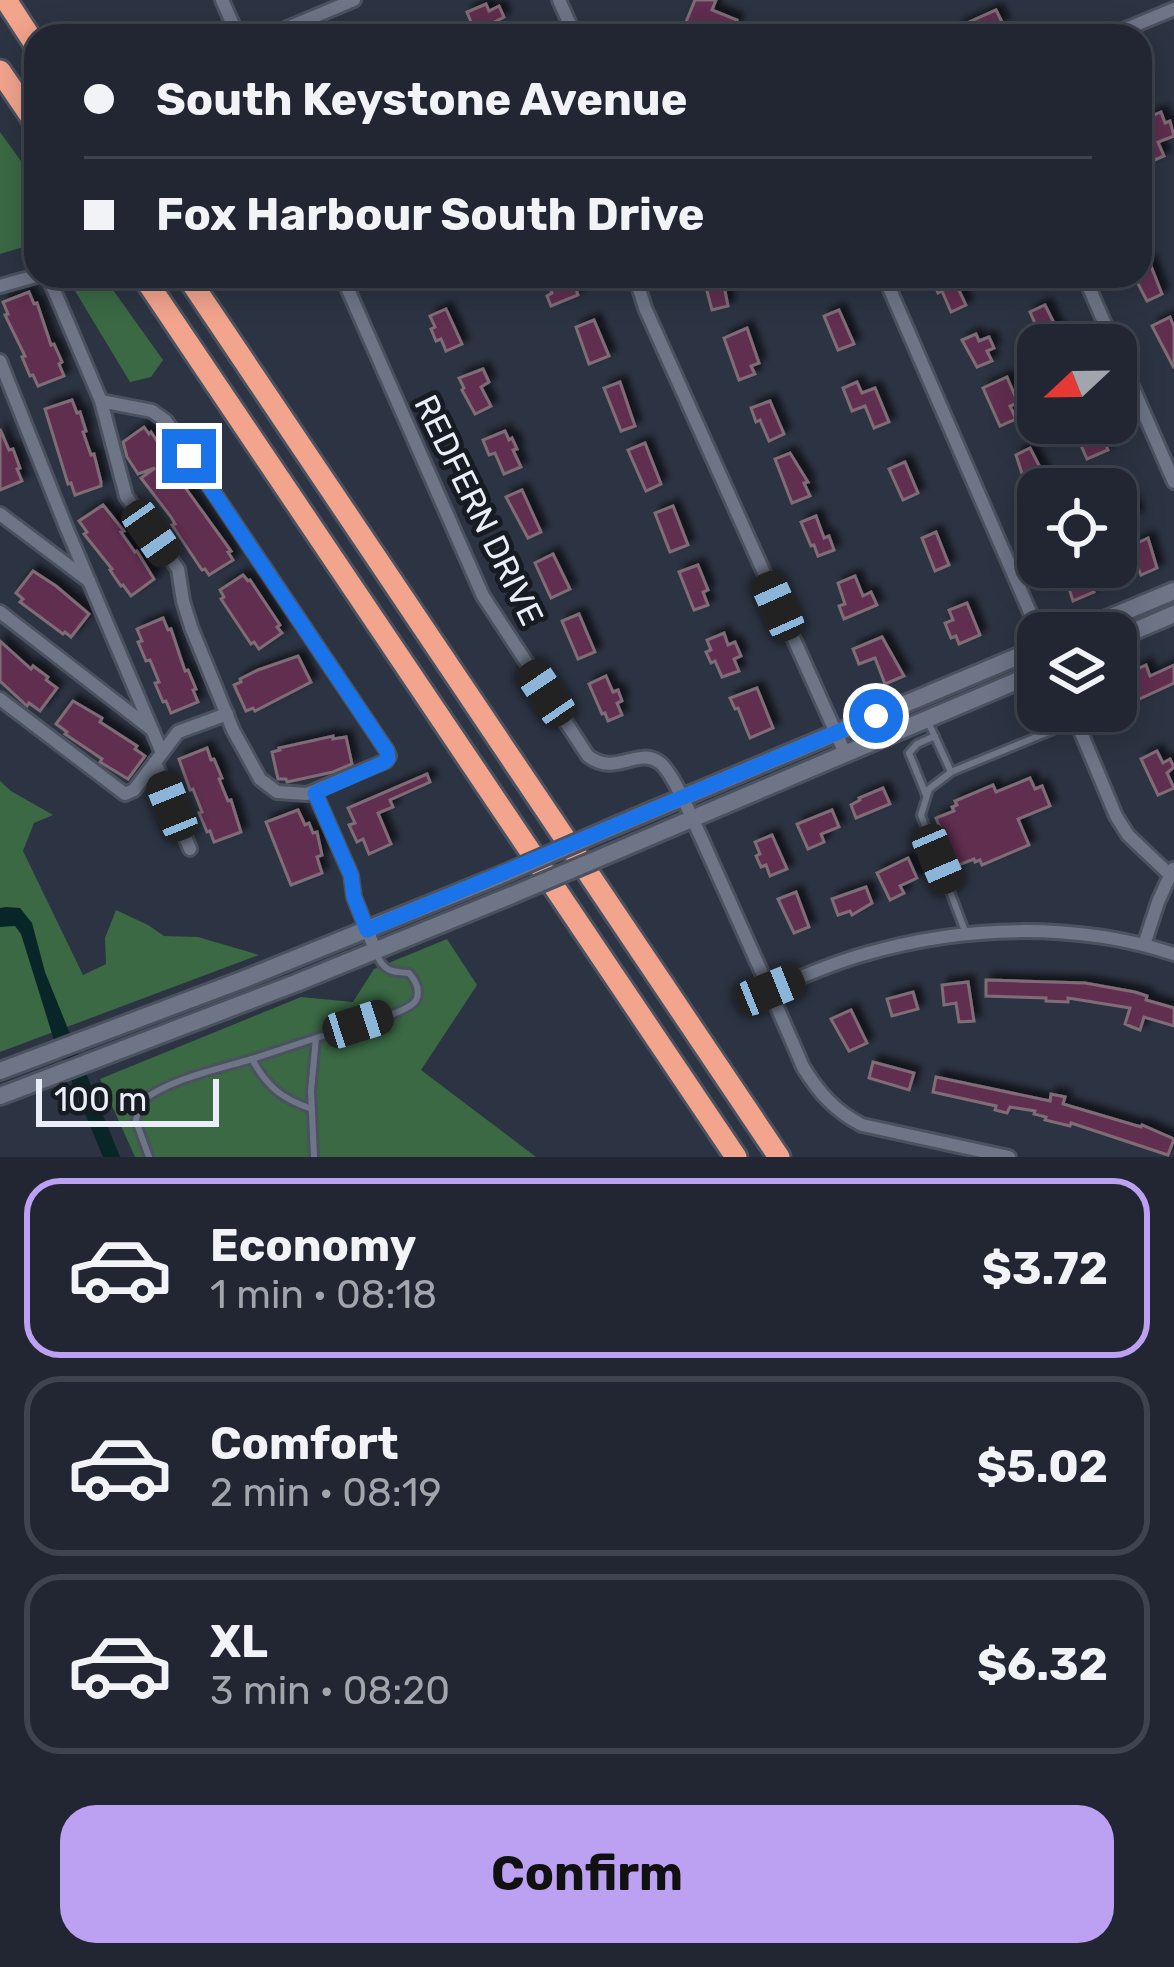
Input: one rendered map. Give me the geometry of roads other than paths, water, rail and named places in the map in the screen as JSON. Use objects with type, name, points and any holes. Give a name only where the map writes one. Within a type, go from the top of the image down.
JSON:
[{"type":"highway","points":[[6,0],[24,28]]},
{"type":"highway","points":[[0,71],[24,106]]},
{"type":"highway","points":[[151,288],[736,1157]]},
{"type":"highway","points":[[195,288],[779,1157]]},
{"type":"main road","points":[[1124,612],[1174,591]]},
{"type":"main road","points":[[1137,630],[1174,614]]},
{"type":"main road","points":[[8,1067],[367,930],[1017,657]]},
{"type":"main road","points":[[0,1096],[376,952],[1017,681]]},
{"type":"street","points":[[297,24],[354,0]]},
{"type":"street","points":[[1143,24],[1172,14]]},
{"type":"street","points":[[53,288],[101,401],[126,496],[178,569],[191,627],[233,730],[267,787],[287,794],[315,793],[383,763],[387,751],[166,421],[152,411],[101,401]]},
{"type":"street","name":"REDFERN DRIVE","points":[[347,288],[468,565],[503,630],[588,756],[607,766],[639,758],[659,762],[667,770],[817,1090],[844,1115],[881,1130],[1009,1157]]},
{"type":"street","points":[[639,288],[844,754]]},
{"type":"street","points":[[889,288],[1030,612]]},
{"type":"street","points":[[1089,288],[1105,324]]},
{"type":"street","points":[[1,364],[152,730],[190,849]]},
{"type":"street","points":[[1137,397],[1174,482]]},
{"type":"street","points":[[0,514],[90,582]]},
{"type":"street","points":[[0,613],[152,730]]},
{"type":"street","points":[[0,699],[127,794],[183,728],[227,714]]},
{"type":"street","points":[[1081,732],[1128,835],[1172,871],[1144,945]]},
{"type":"street","points":[[315,793],[351,875],[354,897],[376,952]]},
{"type":"street","points":[[770,990],[863,954],[966,935],[1049,933],[1144,945],[1174,954]]},
{"type":"lane","points":[[926,718],[951,772]]},
{"type":"lane","points":[[966,935],[923,825],[926,795],[951,772],[1039,732]]},
{"type":"lane","points":[[926,795],[909,753],[935,736]]},
{"type":"lane","points":[[149,1157],[136,1120],[139,1103],[151,1094],[415,1004],[417,983],[410,973],[381,966],[376,952]]},
{"type":"lane","points":[[314,1157],[311,1068],[316,1038]]},
{"type":"lane","points":[[252,1059],[272,1091],[312,1109]]}]
